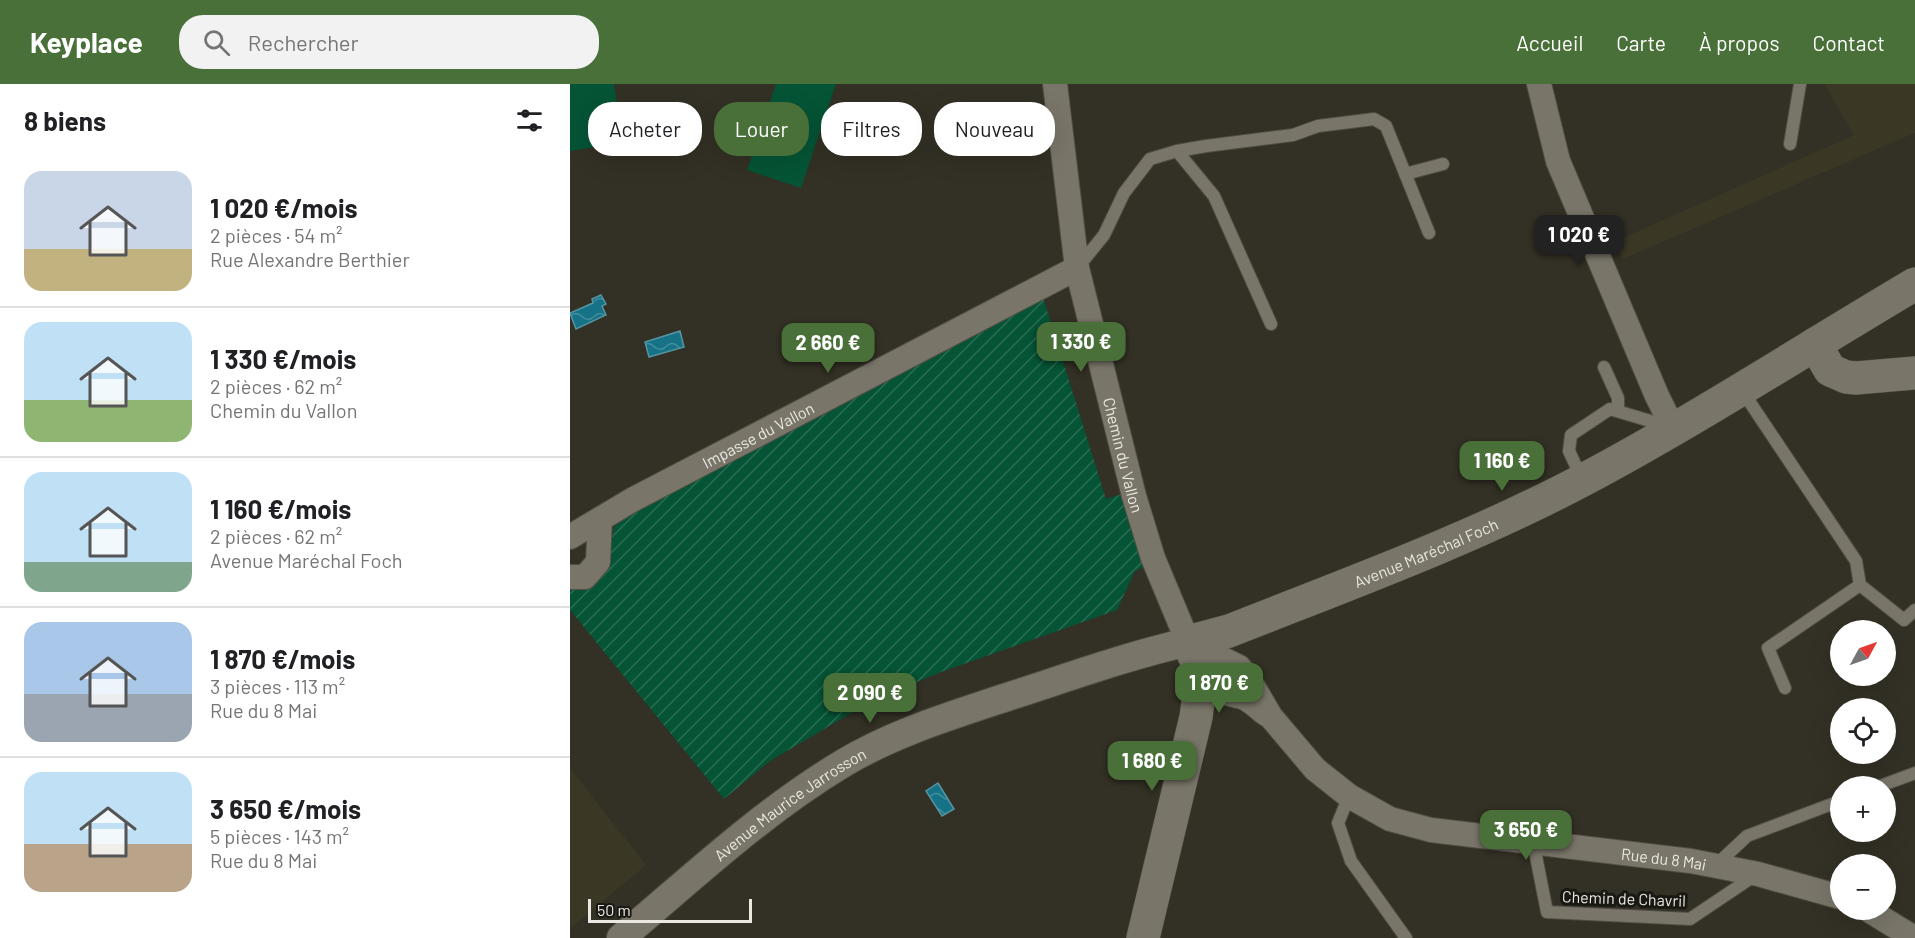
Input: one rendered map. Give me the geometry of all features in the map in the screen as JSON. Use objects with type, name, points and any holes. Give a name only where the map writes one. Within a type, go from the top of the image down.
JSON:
[{"type":"main road","name":"Avenue Maréchal Foch","points":[[1188,642],[1229,631],[1486,528],[1583,480],[1915,284]]},
{"type":"main road","points":[[1815,344],[1830,370],[1846,376],[1856,378],[1915,373]]},
{"type":"main road","points":[[1143,938],[1196,717],[1202,673],[1188,642]]},
{"type":"street","name":"Chemin du Vallon","points":[[1055,84],[1077,268],[1134,496],[1153,558],[1188,642]]},
{"type":"street","points":[[1539,84],[1558,161],[1657,396],[1673,428]]},
{"type":"street","name":"Impasse du Vallon","points":[[570,537],[632,500],[1077,268]]},
{"type":"street","points":[[570,577],[585,577],[598,562],[600,519]]},
{"type":"street","name":"Rue du 8 Mai","points":[[1188,642],[1239,667],[1271,717],[1315,770],[1349,796],[1390,819],[1431,830],[1691,861],[1758,874],[1830,894]]},
{"type":"street","name":"Avenue Maurice Jarrosson","points":[[621,938],[749,829],[800,791],[844,763],[896,738],[953,716],[1137,654],[1188,642]]},
{"type":"street","name":"Rue du 8 Mai","points":[[1202,673],[1211,686],[1221,693],[1244,698],[1271,717]]},
{"type":"street","points":[[1885,920],[1914,938]]},
{"type":"lane","points":[[1790,144],[1800,84]]},
{"type":"lane","points":[[1077,268],[1104,235],[1124,193],[1150,159],[1177,151],[1293,135],[1318,126],[1374,119],[1386,126],[1429,233]]},
{"type":"lane","points":[[1177,151],[1214,195],[1271,324]]},
{"type":"lane","points":[[1406,174],[1443,164]]},
{"type":"lane","points":[[1604,366],[1618,398],[1618,411]]},
{"type":"lane","points":[[1741,388],[1856,561],[1860,585],[1904,620],[1915,610]]},
{"type":"lane","points":[[1583,480],[1569,451],[1571,435],[1610,409],[1673,428]]},
{"type":"lane","points":[[1785,688],[1768,648],[1860,585]]},
{"type":"lane","points":[[1896,780],[1915,773]]},
{"type":"lane","points":[[1349,796],[1338,824],[1351,861],[1406,938]]},
{"type":"lane","points":[[1715,866],[1747,836],[1830,805]]},
{"type":"lane","name":"Chemin de Chavril","points":[[1533,841],[1548,912],[1690,919],[1758,874]]},
{"type":"shaded area","points":[[1824,84],[1915,84],[1915,133],[1623,259],[1616,241],[1854,135]]},
{"type":"shaded area","points":[[570,768],[646,865],[570,929]]},
{"type":"green space","points":[[570,84],[614,84],[617,102],[588,102],[588,148],[570,151]]},
{"type":"green space","points":[[776,84],[836,84],[830,102],[821,102],[821,129],[801,188],[747,170],[752,156],[809,156],[809,102],[770,102]]},
{"type":"green space","points":[[1041,291],[1106,499],[1122,494],[1146,566],[1135,571],[1117,610],[941,672],[873,700],[770,761],[724,799],[570,610],[570,591],[593,584],[605,572],[617,520]]},
{"type":"water","points":[[601,295],[606,304],[602,306],[606,315],[576,329],[570,313],[593,303],[592,299]]},
{"type":"water","points":[[680,331],[684,347],[649,357],[645,342]]},
{"type":"water","points":[[938,783],[954,809],[942,816],[926,791]]}]
